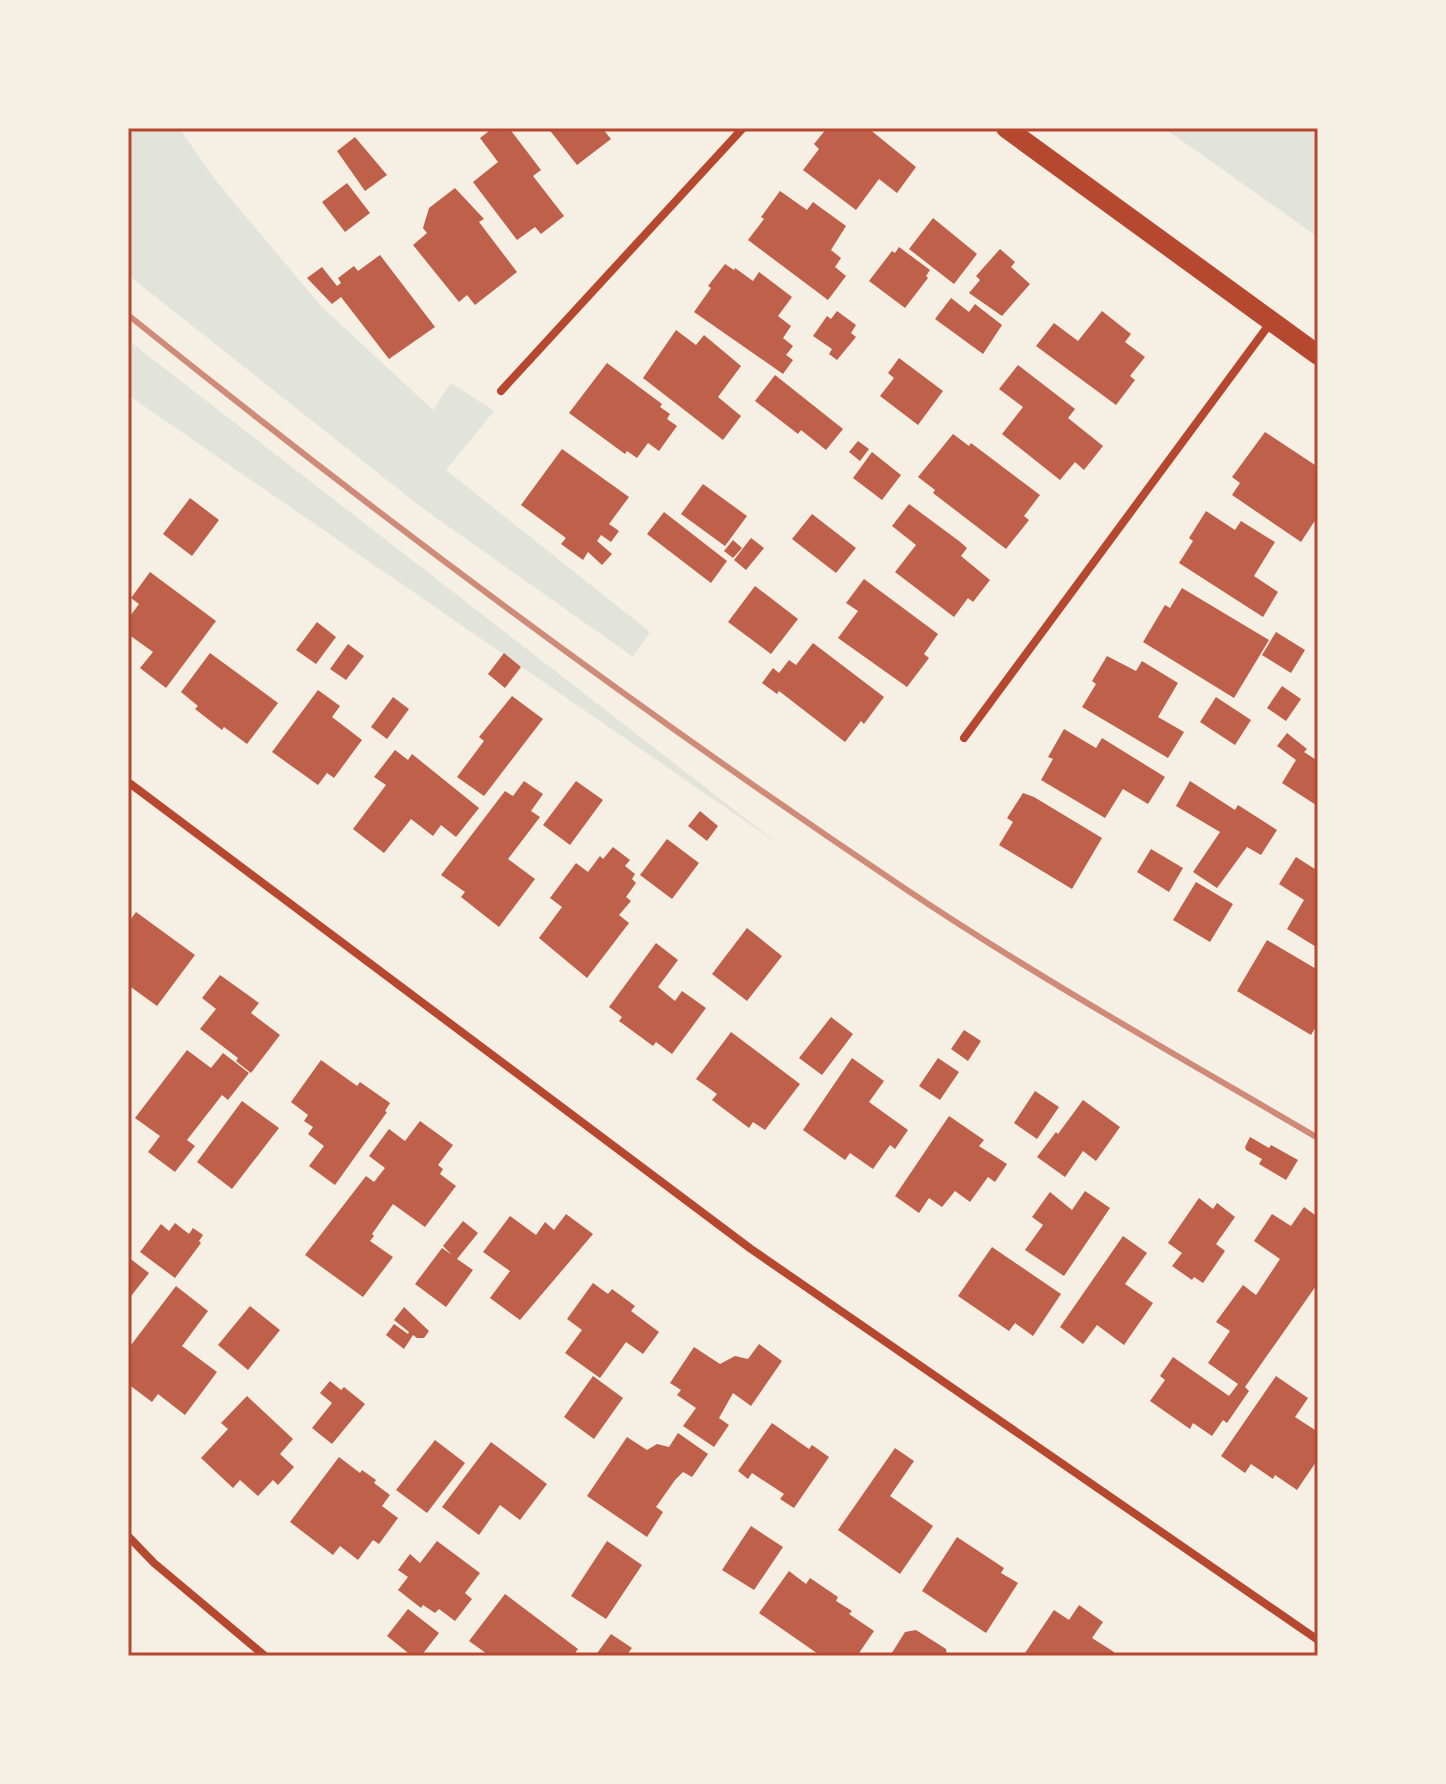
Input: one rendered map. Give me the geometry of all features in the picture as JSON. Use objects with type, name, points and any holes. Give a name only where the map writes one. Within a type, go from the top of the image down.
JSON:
[{"type":"main road","points":[[1006,128],[1318,355]]},
{"type":"street","points":[[501,391],[743,128]]},
{"type":"street","points":[[964,738],[1271,322]]},
{"type":"street","points":[[128,782],[751,1249],[1318,1640]]},
{"type":"street","points":[[128,1536],[154,1563],[265,1656]]},
{"type":"shaded area","points":[[128,128],[179,128],[216,181],[321,306],[433,410],[451,383],[494,411],[446,470],[650,632],[633,657],[421,507],[128,275]]},
{"type":"shaded area","points":[[1164,128],[1318,128],[1318,237]]},
{"type":"shaded area","points":[[128,340],[781,846],[128,395]]},
{"type":"building","points":[[493,128],[509,128],[541,170],[533,176],[564,216],[541,234],[535,227],[517,240],[473,182],[498,162],[480,138]]},
{"type":"building","points":[[548,128],[602,128],[611,139],[577,165]]},
{"type":"building","points":[[827,128],[868,128],[916,167],[897,193],[879,179],[856,210],[803,170],[819,149],[814,144]]},
{"type":"building","points":[[355,137],[387,175],[365,191],[337,151]]},
{"type":"building","points":[[347,183],[370,213],[345,232],[322,202]]},
{"type":"building","points":[[455,188],[484,219],[479,222],[517,272],[475,305],[467,295],[459,302],[413,245],[427,233],[423,228],[429,208]]},
{"type":"building","points":[[780,191],[807,210],[813,202],[846,226],[831,250],[841,258],[835,267],[846,276],[828,300],[748,240]]},
{"type":"building","points":[[933,218],[977,254],[954,284],[909,249]]},
{"type":"building","points":[[899,247],[930,270],[926,276],[928,278],[905,308],[869,281],[892,251],[895,253]]},
{"type":"building","points":[[1000,249],[1015,262],[1011,267],[1030,284],[1002,316],[969,293],[980,280],[976,276]]},
{"type":"building","points":[[380,255],[435,327],[389,359],[341,297],[332,304],[307,278],[322,267],[337,286],[341,283],[338,278],[354,266],[358,271]]},
{"type":"building","points":[[725,264],[753,281],[759,272],[792,297],[778,316],[791,326],[783,338],[793,346],[786,355],[793,360],[783,374],[694,312]]},
{"type":"building","points":[[951,298],[969,312],[975,304],[1002,325],[983,354],[935,319]]},
{"type":"building","points":[[837,311],[856,325],[851,333],[856,337],[837,360],[829,354],[832,349],[813,336],[827,316],[831,319]]},
{"type":"building","points":[[1102,311],[1131,334],[1125,342],[1145,357],[1130,376],[1135,380],[1116,405],[1036,346],[1054,323],[1078,341]]},
{"type":"building","points":[[676,330],[696,345],[704,335],[741,366],[718,397],[741,416],[723,440],[643,378]]},
{"type":"building","points":[[899,358],[943,391],[918,425],[880,396],[894,378],[888,373]]},
{"type":"building","points":[[607,363],[662,404],[660,407],[670,414],[667,419],[677,426],[659,451],[648,443],[637,458],[627,451],[625,454],[569,413]]},
{"type":"building","points":[[1018,365],[1075,409],[1068,418],[1103,446],[1084,470],[1075,462],[1060,480],[1002,434],[1023,407],[999,389]]},
{"type":"building","points":[[775,375],[843,429],[826,450],[801,430],[798,434],[755,401]]},
{"type":"building","points":[[1265,432],[1318,467],[1318,521],[1316,519],[1301,542],[1232,495],[1240,483],[1232,477]]},
{"type":"building","points":[[953,434],[969,446],[971,443],[1040,495],[1024,516],[1029,520],[1006,549],[933,493],[935,490],[918,477]]},
{"type":"building","points":[[858,441],[869,449],[860,461],[849,452]]},
{"type":"building","points":[[562,449],[629,497],[609,524],[619,531],[611,542],[601,535],[597,541],[612,554],[602,565],[588,552],[583,560],[561,544],[566,538],[521,505]]},
{"type":"building","points":[[872,452],[901,475],[882,500],[853,478]]},
{"type":"building","points":[[703,484],[747,516],[725,546],[681,514]]},
{"type":"building","points":[[190,498],[219,520],[192,556],[163,534]]},
{"type":"building","points":[[909,504],[967,548],[961,556],[990,580],[973,602],[968,598],[954,617],[895,572],[916,545],[892,526]]},
{"type":"building","points":[[1206,511],[1235,530],[1241,521],[1275,542],[1254,576],[1278,592],[1263,617],[1179,563],[1193,541],[1189,538]]},
{"type":"building","points":[[664,512],[727,561],[711,583],[647,534]]},
{"type":"building","points":[[812,514],[856,548],[836,573],[792,539]]},
{"type":"building","points":[[751,538],[764,548],[746,570],[734,560]]},
{"type":"building","points":[[733,540],[742,548],[733,558],[724,551]]},
{"type":"building","points":[[150,572],[216,621],[166,688],[140,668],[153,652],[128,634],[128,619],[139,604],[131,598]]},
{"type":"building","points":[[864,579],[938,634],[924,654],[929,658],[907,687],[838,638],[858,611],[846,603]]},
{"type":"building","points":[[755,586],[798,619],[771,654],[728,622]]},
{"type":"building","points":[[1182,588],[1269,640],[1234,698],[1143,642],[1165,605],[1170,608]]},
{"type":"building","points":[[317,622],[336,637],[316,664],[296,650]]},
{"type":"building","points":[[1276,632],[1305,650],[1291,673],[1262,655]]},
{"type":"building","points":[[813,643],[884,697],[864,724],[861,721],[845,742],[779,691],[777,694],[762,683],[773,668],[779,673],[789,660],[796,665]]},
{"type":"building","points":[[348,644],[364,656],[346,680],[330,669]]},
{"type":"building","points":[[210,653],[278,703],[247,744],[195,709],[198,706],[181,692]]},
{"type":"building","points":[[504,653],[521,667],[505,688],[488,674]]},
{"type":"building","points":[[1107,656],[1136,671],[1142,661],[1178,683],[1158,717],[1184,732],[1168,758],[1082,707],[1096,684],[1092,681]]},
{"type":"building","points":[[1282,686],[1301,699],[1286,721],[1267,708]]},
{"type":"building","points":[[318,690],[340,706],[332,717],[362,740],[334,778],[327,773],[318,785],[272,752]]},
{"type":"building","points":[[512,696],[543,719],[484,796],[457,777],[484,741],[479,737]]},
{"type":"building","points":[[393,697],[409,709],[387,739],[371,727]]},
{"type":"building","points":[[1216,697],[1251,720],[1235,745],[1200,722]]},
{"type":"building","points":[[1064,729],[1096,748],[1102,738],[1165,777],[1148,804],[1123,789],[1105,818],[1041,780],[1053,759],[1048,757]]},
{"type":"building","points":[[1287,733],[1307,749],[1304,752],[1318,761],[1316,805],[1282,783],[1296,760],[1277,746]]},
{"type":"building","points":[[395,750],[408,760],[412,754],[479,808],[456,837],[441,825],[433,836],[411,819],[384,853],[353,829],[386,785],[374,777]]},
{"type":"building","points":[[524,781],[543,794],[531,811],[540,817],[508,859],[535,879],[499,927],[461,897],[465,892],[441,875],[505,791],[513,796]]},
{"type":"building","points":[[576,781],[603,800],[570,845],[543,825]]},
{"type":"building","points":[[1190,781],[1235,810],[1238,805],[1277,830],[1261,855],[1247,847],[1217,888],[1193,872],[1220,832],[1176,806]]},
{"type":"building","points":[[1023,793],[1102,838],[1072,889],[999,845],[1013,822],[1007,818]]},
{"type":"building","points":[[700,811],[718,826],[707,841],[688,826]]},
{"type":"building","points":[[667,839],[699,863],[672,899],[640,875]]},
{"type":"building","points":[[613,847],[630,860],[625,866],[635,874],[632,879],[636,883],[626,897],[631,901],[619,915],[629,923],[587,978],[539,938],[562,907],[550,898],[576,863],[588,872],[600,856],[603,859]]},
{"type":"building","points":[[1151,849],[1183,868],[1169,892],[1137,872]]},
{"type":"building","points":[[1296,857],[1318,871],[1318,948],[1287,929],[1304,900],[1279,884]]},
{"type":"building","points":[[1196,882],[1233,904],[1210,942],[1173,920]]},
{"type":"building","points":[[136,912],[195,955],[157,1006],[128,985],[128,923]]},
{"type":"building","points":[[747,928],[782,956],[747,1001],[712,974]]},
{"type":"building","points":[[1267,940],[1318,970],[1318,1023],[1311,1035],[1237,991]]},
{"type":"building","points":[[656,943],[678,960],[658,987],[675,1001],[682,991],[706,1008],[672,1054],[656,1042],[653,1046],[619,1021],[622,1017],[609,1007]]},
{"type":"building","points":[[220,975],[259,1003],[251,1013],[280,1035],[251,1073],[236,1061],[238,1058],[200,1029],[216,1009],[202,998]]},
{"type":"building","points":[[831,1017],[853,1034],[822,1075],[799,1058]]},
{"type":"building","points":[[964,1030],[981,1041],[968,1061],[951,1049]]},
{"type":"building","points":[[731,1032],[800,1084],[765,1130],[753,1122],[749,1128],[712,1100],[717,1094],[696,1079]]},
{"type":"building","points":[[187,1050],[211,1068],[223,1053],[249,1073],[228,1100],[222,1095],[187,1140],[195,1146],[175,1172],[148,1152],[160,1136],[135,1118]]},
{"type":"building","points":[[852,1058],[884,1081],[869,1102],[908,1130],[895,1149],[890,1145],[873,1169],[850,1153],[845,1160],[803,1130]]},
{"type":"building","points":[[938,1058],[959,1072],[940,1100],[919,1086]]},
{"type":"building","points":[[321,1060],[357,1086],[360,1082],[390,1103],[387,1112],[335,1185],[309,1166],[324,1146],[308,1134],[313,1127],[304,1121],[308,1115],[291,1102]]},
{"type":"building","points":[[1035,1091],[1059,1107],[1037,1139],[1014,1123]]},
{"type":"building","points":[[1083,1100],[1120,1127],[1096,1161],[1083,1151],[1065,1177],[1037,1157]]},
{"type":"building","points":[[242,1101],[279,1128],[232,1189],[197,1162]]},
{"type":"building","points":[[949,1116],[984,1140],[979,1146],[1007,1164],[995,1182],[988,1177],[970,1202],[955,1191],[942,1207],[929,1198],[919,1213],[895,1196]]},
{"type":"building","points":[[420,1121],[453,1145],[438,1165],[443,1169],[440,1174],[456,1186],[425,1227],[393,1204],[370,1241],[393,1257],[363,1297],[305,1255],[366,1176],[374,1182],[385,1168],[369,1156],[389,1129],[405,1141]]},
{"type":"building","points":[[1250,1137],[1298,1160],[1286,1180],[1259,1164],[1262,1159],[1246,1150]]},
{"type":"building","points":[[1085,1191],[1110,1208],[1064,1276],[1025,1250],[1043,1225],[1032,1217],[1050,1192],[1072,1210]]},
{"type":"building","points":[[1199,1198],[1213,1209],[1217,1203],[1235,1217],[1216,1244],[1225,1251],[1203,1283],[1194,1277],[1192,1280],[1172,1266],[1182,1253],[1168,1243]]},
{"type":"building","points":[[1304,1207],[1318,1217],[1318,1283],[1245,1387],[1249,1391],[1227,1423],[1223,1420],[1212,1436],[1193,1423],[1190,1429],[1150,1401],[1165,1380],[1160,1376],[1173,1357],[1229,1396],[1238,1384],[1208,1363],[1230,1331],[1216,1322],[1243,1285],[1256,1295],[1280,1259],[1254,1241],[1272,1214],[1291,1226]]},
{"type":"building","points":[[566,1214],[593,1234],[520,1320],[490,1298],[510,1271],[483,1252],[510,1216],[536,1235],[545,1222],[554,1230]]},
{"type":"building","points":[[463,1221],[478,1233],[457,1259],[473,1270],[446,1307],[415,1284],[442,1248],[452,1255],[443,1246]]},
{"type":"building","points":[[175,1223],[189,1234],[193,1228],[203,1235],[199,1241],[201,1243],[175,1278],[140,1252],[161,1224],[169,1231]]},
{"type":"building","points":[[1123,1236],[1147,1253],[1125,1284],[1153,1303],[1124,1345],[1097,1325],[1083,1344],[1060,1327]]},
{"type":"building","points":[[992,1247],[1061,1294],[1033,1336],[1015,1323],[1009,1331],[958,1296]]},
{"type":"building","points":[[128,1257],[149,1273],[128,1300]]},
{"type":"building","points":[[593,1283],[608,1294],[612,1289],[635,1306],[631,1311],[659,1332],[643,1354],[626,1342],[600,1378],[565,1353],[582,1330],[567,1319]]},
{"type":"building","points":[[176,1286],[208,1311],[182,1346],[217,1372],[185,1415],[158,1394],[152,1402],[128,1384],[128,1349]]},
{"type":"building","points":[[250,1306],[280,1330],[248,1370],[218,1345]]},
{"type":"building","points":[[404,1307],[429,1331],[424,1338],[413,1335],[404,1349],[386,1335],[394,1324],[408,1334],[394,1320]]},
{"type":"building","points":[[759,1344],[782,1361],[751,1406],[733,1393],[719,1418],[729,1425],[714,1447],[683,1426],[696,1408],[677,1395],[681,1390],[670,1383],[694,1347],[720,1364],[735,1356],[748,1359]]},
{"type":"building","points":[[593,1376],[623,1398],[594,1439],[564,1417]]},
{"type":"building","points":[[1276,1376],[1308,1398],[1295,1417],[1315,1430],[1318,1426],[1318,1459],[1297,1490],[1251,1464],[1245,1473],[1221,1456]]},
{"type":"building","points":[[330,1381],[341,1390],[344,1387],[365,1404],[332,1444],[312,1428],[332,1403],[320,1393]]},
{"type":"building","points":[[247,1396],[293,1439],[280,1454],[294,1467],[278,1485],[273,1480],[258,1496],[240,1480],[233,1488],[201,1458],[228,1429],[221,1423]]},
{"type":"building","points":[[772,1423],[809,1449],[812,1445],[829,1457],[794,1508],[780,1499],[784,1494],[752,1473],[748,1479],[738,1471]]},
{"type":"building","points":[[678,1433],[708,1454],[692,1477],[683,1472],[675,1480],[656,1507],[663,1512],[647,1537],[587,1496],[627,1437],[647,1450],[657,1444],[669,1447]]},
{"type":"building","points":[[435,1440],[465,1463],[427,1513],[396,1490]]},
{"type":"building","points":[[491,1442],[547,1484],[520,1520],[500,1505],[479,1535],[442,1507]]},
{"type":"building","points":[[895,1448],[914,1461],[890,1496],[933,1526],[900,1574],[838,1530]]},
{"type":"building","points":[[339,1457],[360,1473],[362,1470],[376,1480],[374,1483],[390,1495],[382,1506],[398,1518],[379,1544],[373,1540],[358,1560],[340,1546],[333,1555],[290,1522]]},
{"type":"building","points":[[751,1526],[783,1547],[754,1590],[722,1570]]},
{"type":"building","points":[[957,1537],[1004,1568],[1001,1573],[1018,1583],[986,1633],[922,1591]]},
{"type":"building","points":[[437,1541],[480,1573],[465,1593],[472,1599],[455,1621],[439,1609],[435,1613],[423,1605],[421,1608],[398,1590],[408,1577],[398,1570],[410,1554],[420,1563]]},
{"type":"building","points":[[607,1541],[642,1565],[606,1619],[571,1596]]},
{"type":"building","points":[[789,1571],[806,1584],[810,1578],[838,1597],[836,1601],[852,1611],[849,1614],[874,1631],[857,1656],[821,1656],[759,1613]]},
{"type":"building","points":[[505,1594],[578,1649],[573,1656],[490,1656],[469,1641]]},
{"type":"building","points":[[1079,1605],[1103,1622],[1092,1638],[1114,1652],[1112,1656],[1023,1656],[1054,1610],[1069,1620]]},
{"type":"building","points":[[408,1609],[439,1633],[421,1656],[412,1656],[387,1636]]},
{"type":"building","points":[[916,1630],[946,1649],[947,1656],[890,1656],[905,1632]]},
{"type":"building","points":[[611,1634],[632,1648],[626,1656],[595,1656]]},
{"type":"railway","points":[[128,315],[414,539],[609,683],[807,822],[1008,955],[1318,1138]]}]
